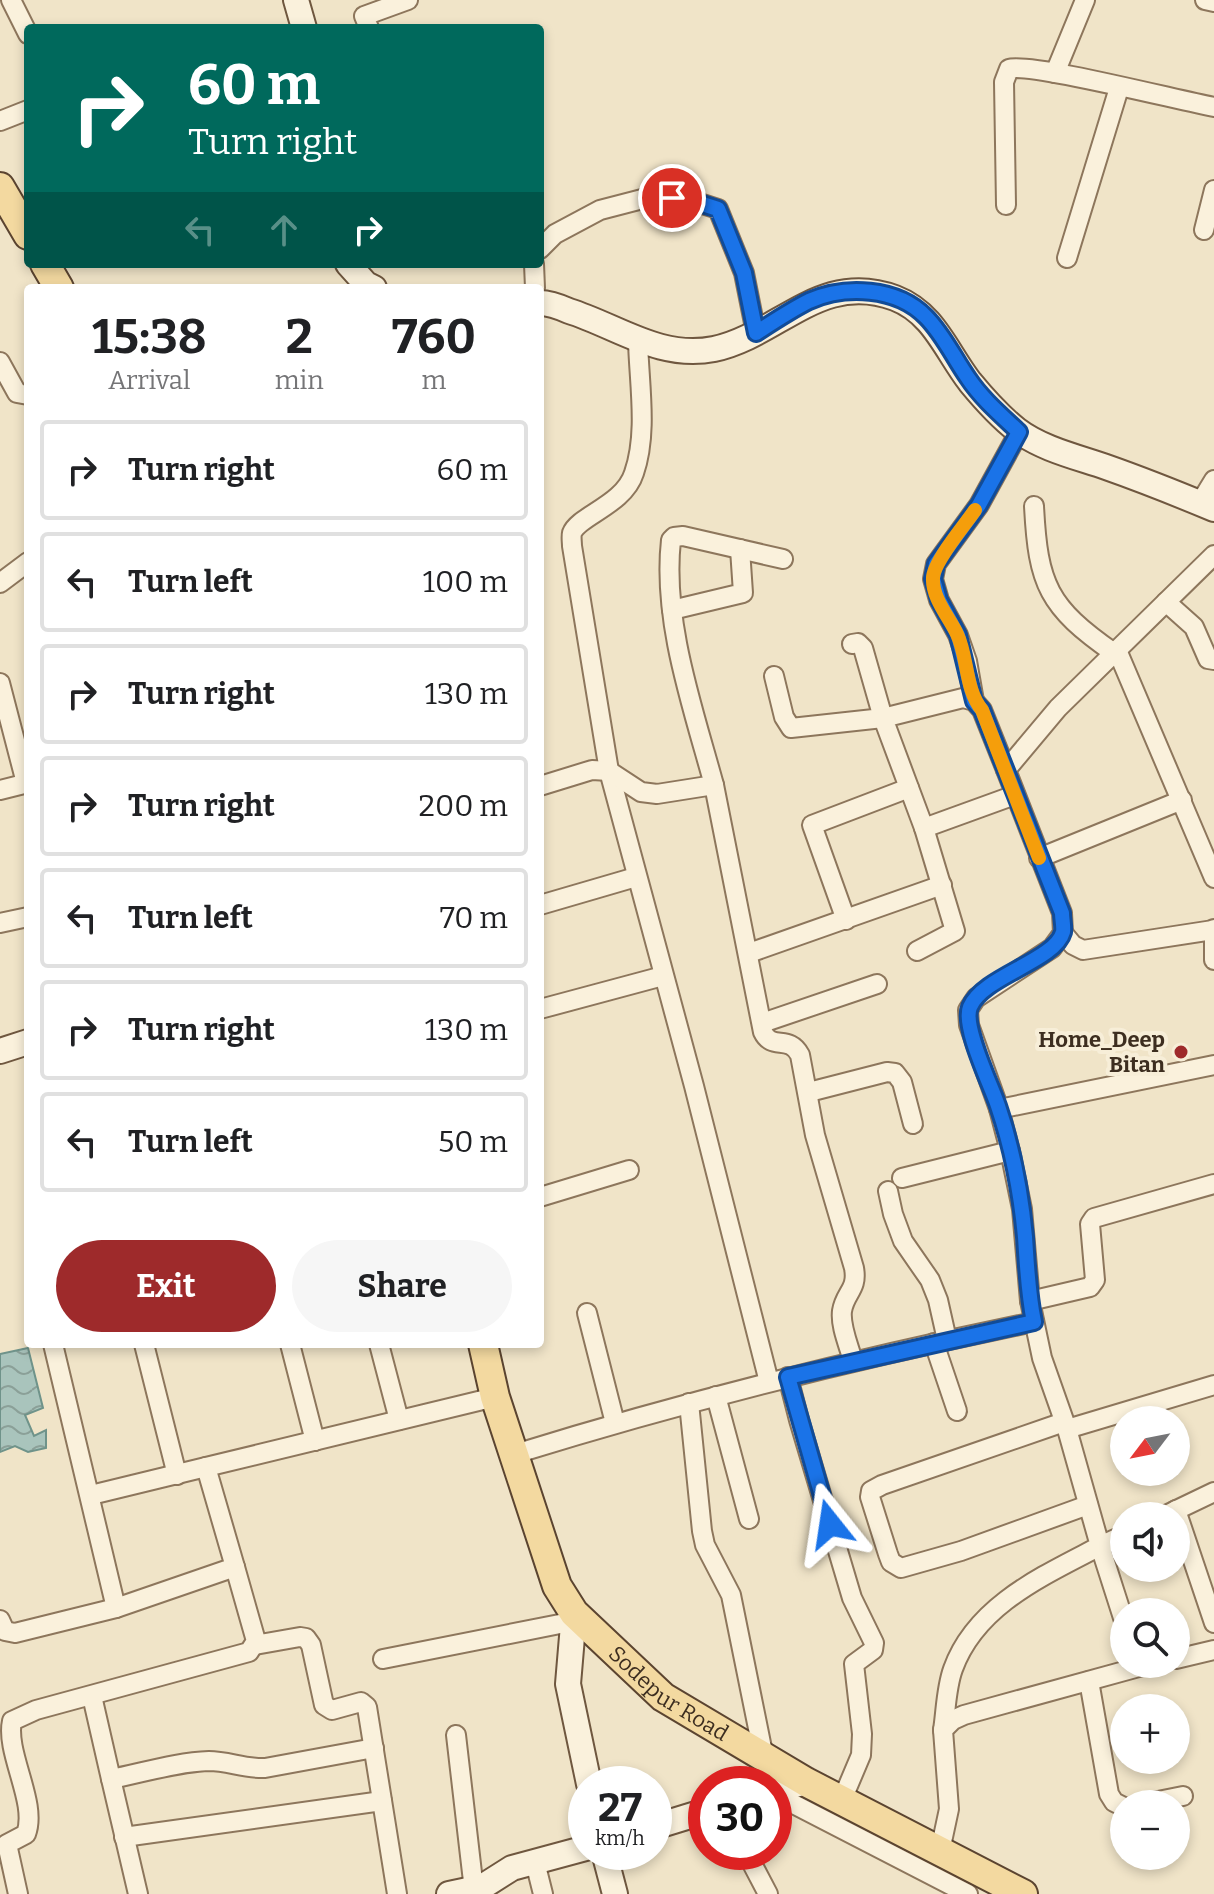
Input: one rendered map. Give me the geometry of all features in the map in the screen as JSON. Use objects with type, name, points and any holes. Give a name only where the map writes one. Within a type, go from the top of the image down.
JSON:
[{"type":"main road","points":[[0,187],[24,228]]},
{"type":"main road","name":"Sodepur Road","points":[[484,1348],[495,1397],[557,1586],[574,1617],[663,1697],[806,1782],[940,1851],[962,1886],[1023,1894]]},
{"type":"street","points":[[11,0],[24,26]]},
{"type":"street","points":[[296,0],[303,24]]},
{"type":"street","points":[[363,15],[408,0]]},
{"type":"street","points":[[1055,73],[1085,0]]},
{"type":"street","points":[[1205,0],[1214,2]]},
{"type":"street","points":[[1006,205],[1005,75],[1009,69],[1016,67],[1055,73],[1214,107]]},
{"type":"street","points":[[1067,258],[1119,88]]},
{"type":"street","points":[[0,121],[24,112]]},
{"type":"street","points":[[1204,230],[1214,190]]},
{"type":"street","points":[[544,245],[555,234],[600,210],[654,196],[690,200],[718,209],[744,273],[756,333]]},
{"type":"street","points":[[352,268],[366,284]]},
{"type":"street","points":[[544,304],[582,315],[638,341],[673,350],[711,349],[756,333],[812,300],[826,296],[868,291],[892,297],[909,304],[925,316],[969,381],[1019,432],[1048,446],[1207,506],[1214,480]]},
{"type":"street","points":[[638,341],[640,443],[634,475],[618,498],[580,523],[572,533],[609,771],[694,1086],[769,1382]]},
{"type":"street","points":[[0,362],[17,393],[24,394]]},
{"type":"street","points":[[1019,432],[979,505],[936,564],[933,579],[939,600],[958,635],[974,701],[982,710],[1062,913],[1063,933],[1073,945],[1083,950],[1214,930],[1214,960]]},
{"type":"street","points":[[1034,506],[1036,550],[1051,593],[1068,617],[1116,652],[1214,878]]},
{"type":"street","points":[[783,559],[683,536],[674,537],[670,549],[672,610],[714,785],[762,1023],[767,1040],[796,1047],[809,1092],[815,1135],[856,1279],[843,1306],[842,1317],[853,1361]]},
{"type":"street","points":[[672,610],[743,593],[740,549]]},
{"type":"street","points":[[1006,770],[1058,708],[1214,555]]},
{"type":"street","points":[[0,583],[24,565]]},
{"type":"street","points":[[1166,602],[1194,627],[1204,655],[1214,660]]},
{"type":"street","points":[[852,644],[858,643],[863,648],[883,718],[924,828],[955,931],[917,951]]},
{"type":"street","points":[[774,676],[784,717],[791,728],[883,718],[963,698],[974,701]]},
{"type":"street","points":[[0,683],[24,772]]},
{"type":"street","points":[[544,785],[592,770],[609,771],[641,792],[657,794],[714,785]]},
{"type":"street","points":[[0,790],[24,784]]},
{"type":"street","points":[[846,920],[812,825],[909,788]]},
{"type":"street","points":[[924,828],[1015,795]]},
{"type":"street","points":[[1039,858],[1182,800]]},
{"type":"street","points":[[544,904],[636,877]]},
{"type":"street","points":[[749,953],[942,885]]},
{"type":"street","points":[[0,923],[24,918]]},
{"type":"street","points":[[1063,933],[1052,948],[995,982],[976,998],[968,1010],[969,1025],[999,1109],[1010,1151],[1022,1209],[1030,1301],[1042,1358],[1117,1598]]},
{"type":"street","points":[[544,1008],[663,976]]},
{"type":"street","points":[[762,1023],[877,984]]},
{"type":"street","points":[[0,1051],[24,1043]]},
{"type":"street","points":[[999,1109],[1214,1065]]},
{"type":"street","points":[[809,1092],[887,1072],[895,1073],[902,1082],[913,1124]]},
{"type":"street","points":[[902,1178],[1010,1151]]},
{"type":"street","points":[[544,1196],[629,1170]]},
{"type":"street","points":[[1030,1301],[1090,1287],[1095,1280],[1090,1224],[1094,1218],[1214,1184]]},
{"type":"street","points":[[888,1191],[903,1241],[930,1280],[938,1300],[940,1342],[957,1411]]},
{"type":"street","points":[[587,1313],[615,1423]]},
{"type":"street","points":[[515,1454],[615,1423],[788,1377],[1034,1322]]},
{"type":"street","points":[[54,1348],[116,1608]]},
{"type":"street","points":[[145,1348],[177,1475]]},
{"type":"street","points":[[291,1348],[315,1441]]},
{"type":"street","points":[[380,1348],[399,1420]]},
{"type":"street","points":[[788,1377],[852,1598],[874,1643],[873,1650],[854,1664],[862,1734],[861,1755],[842,1800]]},
{"type":"street","points":[[1088,1505],[961,1551],[901,1568],[891,1562],[870,1497],[871,1491],[882,1485],[1065,1426],[1214,1385]]},
{"type":"street","points":[[716,1396],[749,1519]]},
{"type":"street","points":[[91,1495],[495,1397]]},
{"type":"street","points":[[689,1403],[702,1531],[705,1545],[731,1595],[764,1758]]},
{"type":"street","points":[[206,1467],[255,1645]]},
{"type":"street","points":[[1190,1503],[1214,1492]]},
{"type":"street","points":[[940,1851],[949,1809],[943,1730],[951,1673],[963,1646],[983,1618],[1031,1583],[1110,1541]]},
{"type":"street","points":[[1190,1563],[1214,1623]]},
{"type":"street","points":[[0,1620],[5,1631],[15,1633],[116,1608],[235,1567]]},
{"type":"street","points":[[383,1659],[574,1617],[568,1684],[585,1766]]},
{"type":"street","points":[[18,1894],[7,1844],[26,1834],[28,1825],[23,1783],[10,1736],[12,1721],[36,1710],[249,1652],[255,1645],[300,1637],[306,1638],[311,1645],[324,1705],[332,1710],[364,1703],[369,1711],[397,1894]]},
{"type":"street","points":[[1190,1656],[1214,1650]]},
{"type":"street","points":[[943,1730],[964,1715],[1110,1675]]},
{"type":"street","points":[[1089,1681],[1110,1796]]},
{"type":"street","points":[[92,1696],[138,1894]]},
{"type":"street","points":[[456,1735],[480,1890]]},
{"type":"street","points":[[111,1779],[206,1761],[251,1769],[265,1768],[374,1748]]},
{"type":"street","points":[[792,1787],[806,1782]]},
{"type":"street","points":[[124,1837],[382,1801]]},
{"type":"street","points":[[792,1802],[962,1886]]},
{"type":"street","points":[[449,1894],[480,1890],[504,1871],[568,1853]]},
{"type":"street","points":[[535,1862],[543,1894]]},
{"type":"street","points":[[609,1870],[615,1894]]},
{"type":"street","points":[[755,1870],[768,1894]]},
{"type":"water","points":[[28,1348],[43,1408],[25,1415],[34,1436],[46,1430],[46,1448],[28,1452],[15,1446],[0,1452],[0,1354]]},
{"type":"slow traffic","points":[[975,510],[936,564],[933,579],[939,600],[958,635],[967,661],[974,701],[982,710],[1039,858]]},
{"type":"place","name":"Home_Deep Bitan","points":[[1181,1052]]},
{"type":"route","points":[[672,198],[718,209],[744,273],[756,333],[812,300],[840,292],[868,291],[892,297],[909,304],[925,316],[969,381],[1019,432],[979,505],[936,564],[933,579],[939,600],[958,635],[967,661],[974,701],[982,710],[1062,913],[1063,933],[1052,948],[995,982],[976,998],[968,1010],[969,1025],[999,1109],[1010,1151],[1022,1209],[1034,1322],[788,1377],[830,1524]]}]
